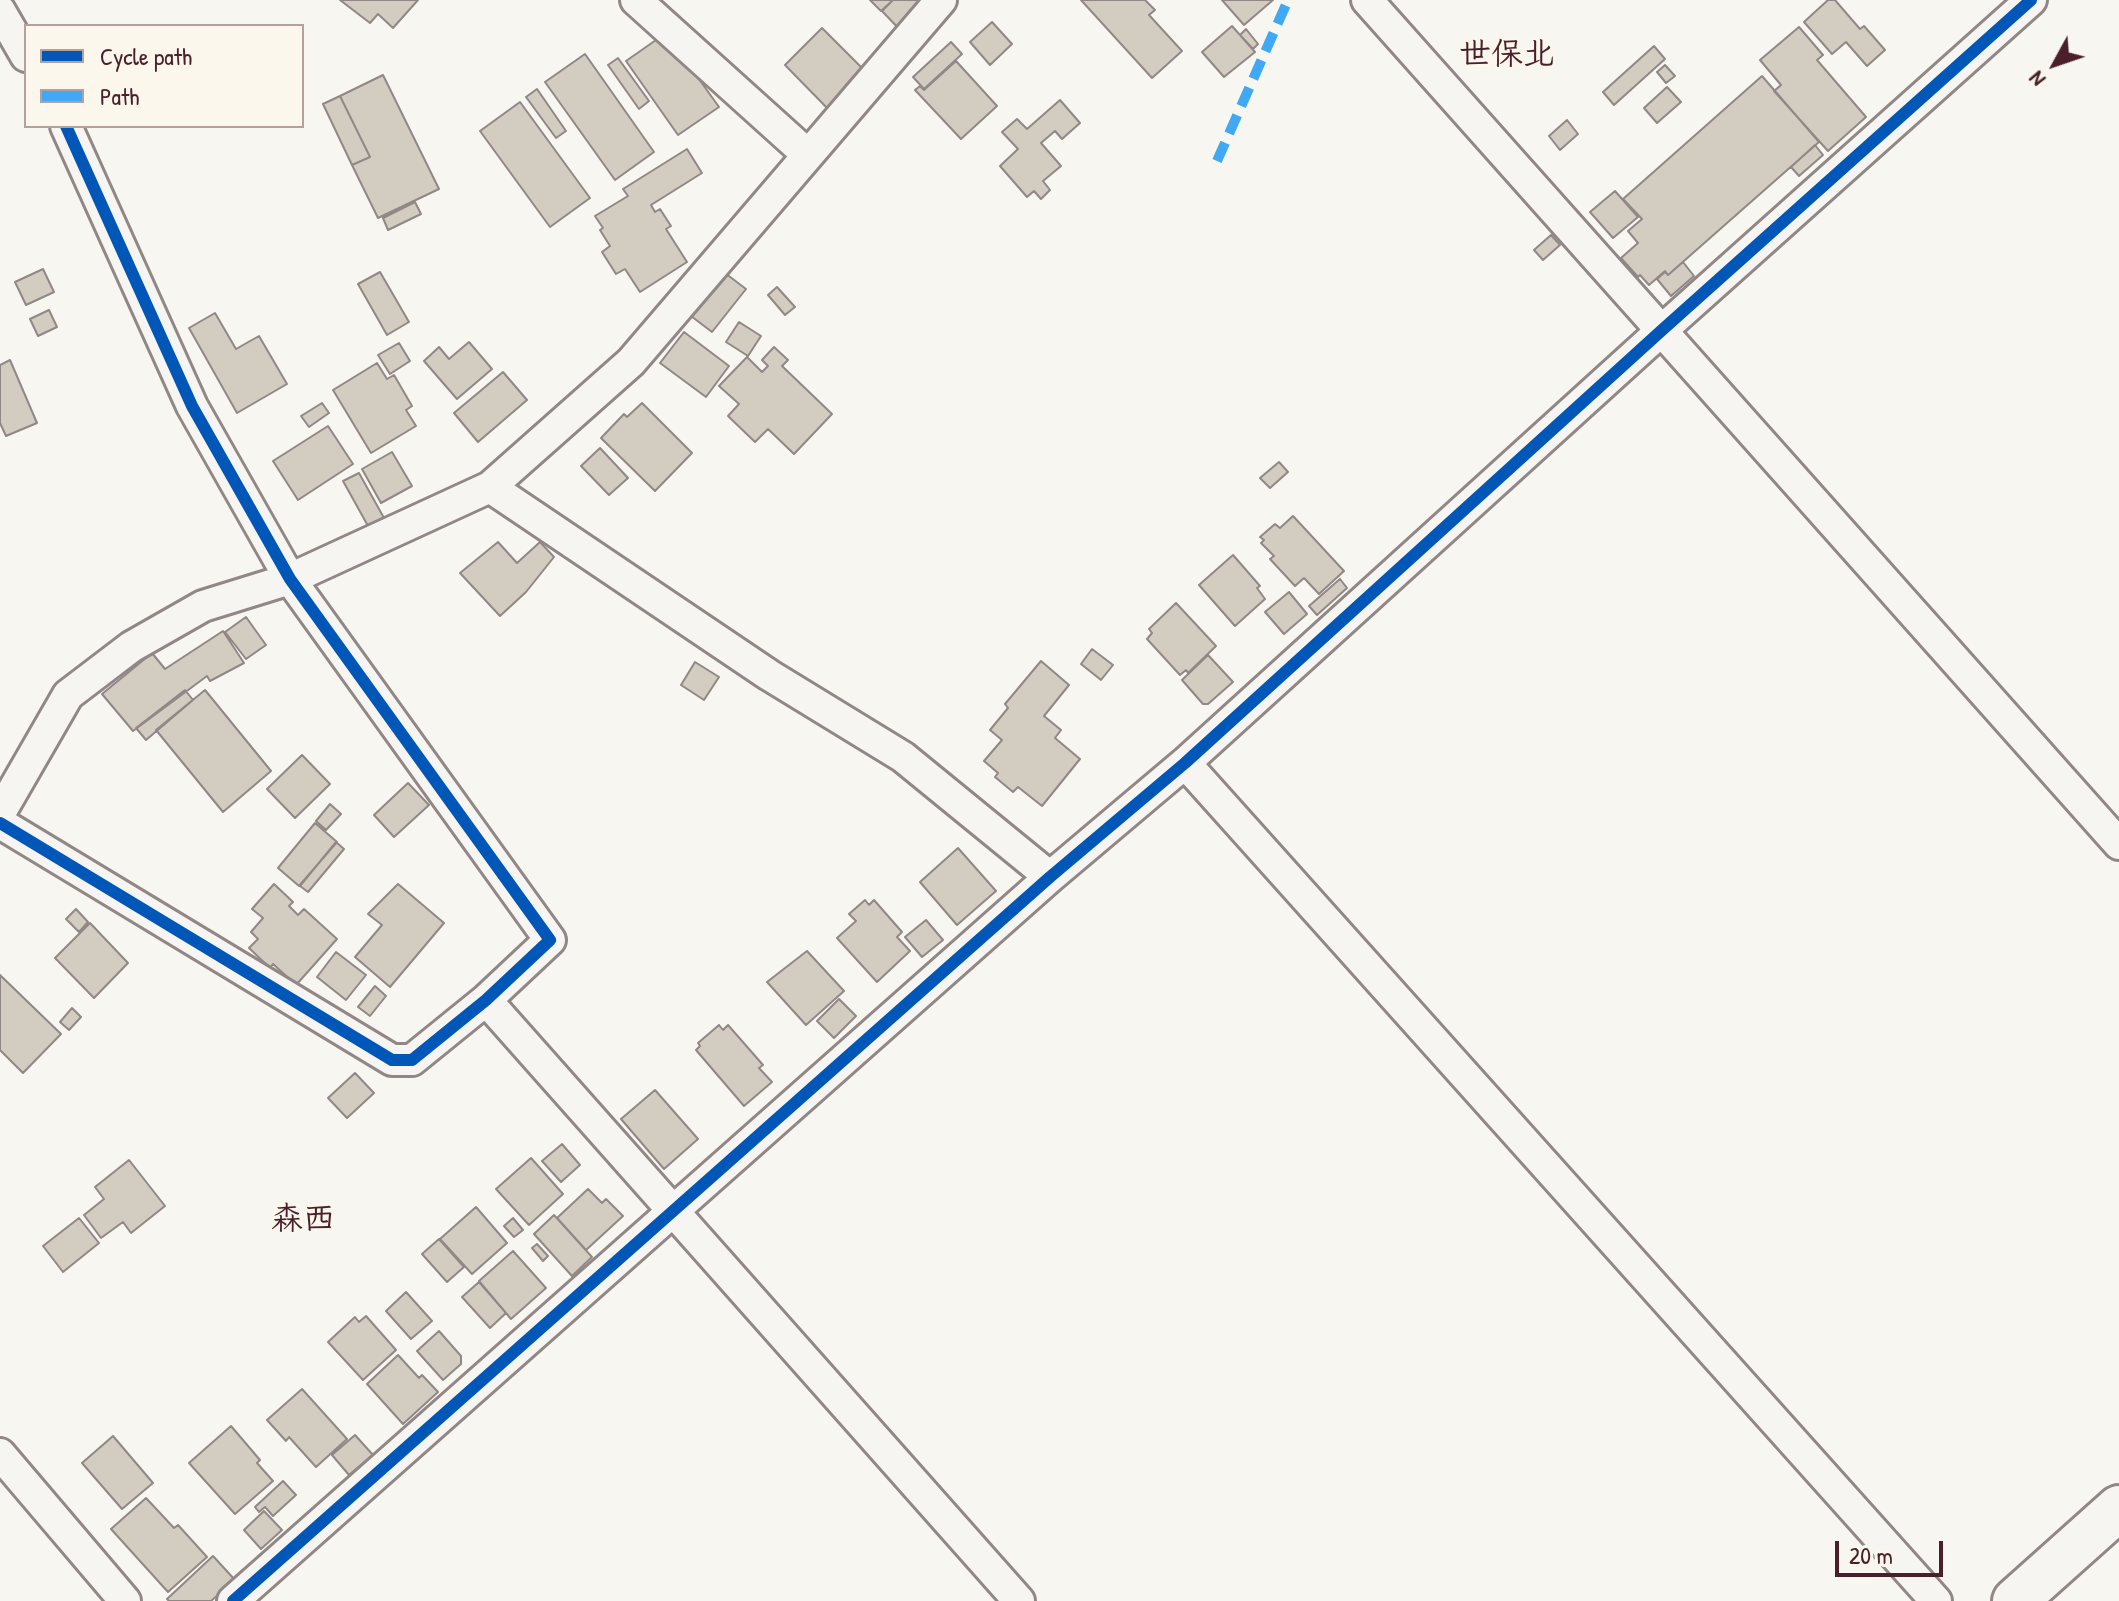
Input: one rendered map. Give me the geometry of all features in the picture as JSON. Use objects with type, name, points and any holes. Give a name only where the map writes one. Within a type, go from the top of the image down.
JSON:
[{"type":"street","points":[[636,0],[808,155]]},
{"type":"street","points":[[0,813],[68,695],[131,647],[203,606],[290,579],[490,487],[631,362],[941,0]]},
{"type":"street","points":[[1367,0],[2119,844]]},
{"type":"street","points":[[233,1601],[1050,877],[1185,763],[2031,0]]},
{"type":"street","points":[[0,11],[24,53]]},
{"type":"street","points":[[0,823],[392,1060],[412,1060],[486,1000],[550,940],[290,579],[192,406],[67,128]]},
{"type":"street","points":[[490,487],[769,675],[903,757],[1050,877]]},
{"type":"street","points":[[1185,763],[1936,1601]]},
{"type":"street","points":[[486,1000],[1019,1601]]},
{"type":"street","points":[[0,1454],[125,1601]]},
{"type":"street","points":[[2015,1601],[2119,1508]]},
{"type":"building","points":[[340,0],[418,0],[393,28],[378,14],[370,23]]},
{"type":"building","points":[[870,0],[893,0],[881,11]]},
{"type":"building","points":[[893,0],[917,0],[926,9],[902,32],[882,11]]},
{"type":"building","points":[[1081,0],[1145,0],[1155,10],[1149,15],[1182,51],[1152,78]]},
{"type":"building","points":[[1222,0],[1273,0],[1244,25]]},
{"type":"building","points":[[1828,0],[1835,0],[1860,29],[1864,26],[1885,50],[1867,66],[1846,42],[1832,54],[1804,22]]},
{"type":"building","points":[[992,22],[1012,44],[990,65],[970,42]]},
{"type":"building","points":[[1232,26],[1255,52],[1224,77],[1202,52]]},
{"type":"building","points":[[1799,27],[1823,55],[1817,60],[1866,117],[1828,151],[1774,91],[1781,85],[1760,60]]},
{"type":"building","points":[[822,28],[866,72],[829,110],[785,65]]},
{"type":"building","points":[[1246,29],[1258,44],[1253,49],[1240,35]]},
{"type":"building","points":[[666,33],[719,107],[678,135],[626,61]]},
{"type":"building","points":[[951,42],[962,54],[924,89],[913,77]]},
{"type":"building","points":[[1654,46],[1665,59],[1614,105],[1603,92]]},
{"type":"building","points":[[585,54],[654,152],[615,180],[545,82]]},
{"type":"building","points":[[618,58],[649,101],[639,109],[608,65]]},
{"type":"building","points":[[956,61],[997,106],[961,139],[915,90],[920,86],[924,90]]},
{"type":"building","points":[[1665,65],[1675,76],[1666,83],[1657,72]]},
{"type":"building","points":[[383,75],[439,189],[378,218],[352,165],[370,157],[340,96]]},
{"type":"building","points":[[1762,76],[1819,142],[1668,275],[1665,271],[1649,285],[1621,258],[1638,243],[1628,231],[1642,219],[1623,199]]},
{"type":"building","points":[[1667,87],[1681,102],[1657,123],[1644,108]]},
{"type":"building","points":[[537,89],[566,131],[556,138],[526,97]]},
{"type":"building","points":[[340,96],[370,157],[352,165],[323,104]]},
{"type":"building","points":[[1060,100],[1080,123],[1062,139],[1055,131],[1041,143],[1061,166],[1043,181],[1050,190],[1041,199],[1034,191],[1027,197],[1000,166],[1018,149],[1002,132],[1017,119],[1027,129]]},
{"type":"building","points":[[520,102],[590,198],[550,227],[480,131]]},
{"type":"building","points":[[1567,120],[1578,134],[1560,150],[1549,136]]},
{"type":"building","points":[[1815,145],[1823,155],[1799,176],[1791,167]]},
{"type":"building","points":[[687,149],[702,173],[651,205],[655,212],[660,209],[671,226],[666,229],[687,262],[640,292],[625,269],[616,274],[602,252],[610,246],[595,216],[628,196],[623,189]]},
{"type":"building","points":[[1615,191],[1638,217],[1613,238],[1590,212]]},
{"type":"building","points":[[415,202],[421,214],[388,230],[383,218]]},
{"type":"building","points":[[1551,235],[1560,245],[1543,260],[1534,250]]},
{"type":"building","points":[[1683,262],[1694,276],[1671,296],[1657,279],[1665,272],[1668,275]]},
{"type":"building","points":[[43,269],[54,292],[26,305],[15,282]]},
{"type":"building","points":[[721,270],[746,289],[712,332],[687,313]]},
{"type":"building","points":[[380,272],[409,322],[387,335],[358,284]]},
{"type":"building","points":[[777,287],[795,307],[785,315],[768,295]]},
{"type":"building","points":[[49,310],[57,327],[38,336],[30,319]]},
{"type":"building","points":[[215,313],[236,349],[259,336],[287,384],[237,413],[189,328]]},
{"type":"building","points":[[739,322],[761,336],[748,356],[726,342]]},
{"type":"building","points":[[684,332],[729,366],[706,397],[660,363]]},
{"type":"building","points":[[469,342],[492,369],[457,399],[424,361],[439,347],[449,359]]},
{"type":"building","points":[[399,343],[410,361],[390,374],[378,355]]},
{"type":"building","points":[[774,347],[788,360],[782,366],[832,414],[794,454],[768,429],[755,442],[728,416],[739,404],[719,386],[747,357],[762,372],[768,366],[762,360]]},
{"type":"building","points":[[10,360],[37,423],[6,436],[0,423],[0,365]]},
{"type":"building","points":[[377,363],[387,379],[394,375],[412,406],[406,410],[416,426],[371,453],[333,390]]},
{"type":"building","points":[[503,372],[527,400],[478,442],[454,413]]},
{"type":"building","points":[[322,403],[329,413],[309,427],[301,416]]},
{"type":"building","points":[[642,403],[692,453],[655,491],[601,438],[624,414],[627,417]]},
{"type":"building","points":[[328,426],[353,464],[298,500],[273,461]]},
{"type":"building","points":[[600,448],[628,478],[609,495],[581,466]]},
{"type":"building","points":[[392,452],[412,486],[381,503],[362,469]]},
{"type":"building","points":[[1279,462],[1288,472],[1270,488],[1260,478]]},
{"type":"building","points":[[359,473],[384,518],[368,526],[343,481]]},
{"type":"building","points":[[1293,516],[1344,571],[1319,594],[1304,578],[1295,586],[1270,559],[1274,556],[1261,543],[1264,540],[1260,537],[1275,524],[1280,528]]},
{"type":"building","points":[[498,542],[517,563],[540,542],[554,557],[526,592],[500,616],[460,573]]},
{"type":"building","points":[[1233,555],[1260,586],[1257,588],[1265,599],[1235,626],[1199,585]]},
{"type":"building","points":[[1340,579],[1347,588],[1317,615],[1309,606]]},
{"type":"building","points":[[1289,592],[1307,614],[1284,634],[1265,612]]},
{"type":"building","points":[[1176,603],[1216,646],[1188,673],[1186,670],[1180,675],[1147,639],[1152,633],[1149,629]]},
{"type":"building","points":[[246,617],[266,645],[246,659],[225,632]]},
{"type":"building","points":[[223,631],[244,663],[210,681],[207,676],[133,731],[102,694],[152,653],[165,669]]},
{"type":"building","points":[[1092,649],[1113,665],[1101,680],[1081,664]]},
{"type":"building","points":[[1208,655],[1233,682],[1208,704],[1203,704],[1182,680]]},
{"type":"building","points":[[1041,661],[1069,685],[1044,716],[1061,730],[1055,738],[1080,759],[1042,806],[1018,787],[1013,792],[995,777],[998,773],[984,761],[1002,740],[990,730],[1008,708],[1005,704]]},
{"type":"building","points":[[695,662],[719,677],[704,700],[681,685]]},
{"type":"building","points":[[185,690],[193,700],[146,740],[136,728]]},
{"type":"building","points":[[205,690],[271,771],[223,812],[156,730]]},
{"type":"building","points":[[302,755],[330,784],[295,818],[267,789]]},
{"type":"building","points":[[408,783],[429,805],[394,837],[374,815]]},
{"type":"building","points":[[330,804],[341,814],[326,830],[316,821]]},
{"type":"building","points":[[315,823],[337,842],[299,886],[278,868]]},
{"type":"building","points":[[336,842],[344,849],[308,892],[300,886]]},
{"type":"building","points":[[958,848],[996,891],[957,925],[920,882]]},
{"type":"building","points":[[274,884],[293,902],[289,906],[298,915],[304,909],[337,939],[296,985],[273,964],[270,968],[249,948],[258,939],[251,932],[263,918],[252,909]]},
{"type":"building","points":[[398,884],[444,923],[390,987],[355,957],[382,925],[368,914]]},
{"type":"building","points":[[865,900],[869,905],[874,900],[902,932],[897,937],[910,951],[877,982],[837,938],[856,921],[849,914]]},
{"type":"building","points":[[76,909],[88,922],[79,932],[66,919]]},
{"type":"building","points":[[926,920],[943,940],[922,957],[905,937]]},
{"type":"building","points":[[90,923],[128,963],[94,998],[55,958]]},
{"type":"building","points":[[807,951],[844,991],[806,1025],[767,982]]},
{"type":"building","points":[[336,952],[366,975],[346,1000],[317,977]]},
{"type":"building","points":[[0,975],[61,1034],[23,1073],[0,1050]]},
{"type":"building","points":[[375,986],[386,996],[370,1016],[358,1007]]},
{"type":"building","points":[[839,999],[856,1016],[834,1038],[817,1021]]},
{"type":"building","points":[[72,1008],[81,1017],[69,1030],[60,1022]]},
{"type":"building","points":[[719,1025],[723,1030],[728,1025],[763,1065],[759,1068],[772,1082],[744,1106],[696,1050],[700,1046],[698,1043]]},
{"type":"building","points":[[355,1073],[374,1093],[347,1118],[328,1098]]},
{"type":"building","points":[[655,1090],[698,1139],[664,1169],[621,1119]]},
{"type":"building","points":[[562,1144],[580,1165],[561,1182],[542,1161]]},
{"type":"building","points":[[531,1158],[563,1194],[529,1225],[496,1189]]},
{"type":"building","points":[[129,1160],[165,1206],[131,1233],[123,1222],[101,1238],[84,1215],[104,1199],[95,1187]]},
{"type":"building","points":[[588,1189],[602,1203],[606,1199],[623,1216],[586,1250],[557,1218]]},
{"type":"building","points":[[476,1207],[507,1243],[472,1274],[440,1239]]},
{"type":"building","points":[[554,1215],[592,1257],[572,1276],[534,1234]]},
{"type":"building","points":[[79,1218],[99,1243],[63,1272],[43,1246]]},
{"type":"building","points":[[513,1218],[523,1230],[514,1237],[504,1226]]},
{"type":"building","points":[[439,1239],[464,1267],[447,1282],[422,1254]]},
{"type":"building","points":[[537,1244],[548,1256],[543,1261],[532,1248]]},
{"type":"building","points":[[513,1251],[546,1288],[511,1319],[479,1281]]},
{"type":"building","points":[[479,1282],[506,1313],[490,1328],[462,1297]]},
{"type":"building","points":[[406,1292],[432,1321],[411,1339],[386,1311]]},
{"type":"building","points":[[366,1316],[396,1350],[363,1380],[328,1342],[355,1317],[359,1322]]},
{"type":"building","points":[[439,1331],[461,1356],[461,1364],[443,1380],[417,1351]]},
{"type":"building","points":[[398,1355],[419,1378],[422,1375],[438,1392],[403,1424],[367,1384]]},
{"type":"building","points":[[302,1389],[347,1439],[316,1467],[289,1437],[286,1441],[267,1420]]},
{"type":"building","points":[[231,1426],[260,1460],[257,1463],[273,1481],[235,1514],[189,1463]]},
{"type":"building","points":[[355,1435],[373,1455],[349,1475],[332,1455]]},
{"type":"building","points":[[113,1436],[153,1483],[122,1509],[82,1463]]},
{"type":"building","points":[[283,1481],[296,1495],[273,1516],[265,1507],[259,1512],[255,1507]]},
{"type":"building","points":[[146,1498],[174,1528],[178,1525],[207,1557],[168,1592],[111,1529]]},
{"type":"building","points":[[264,1511],[282,1530],[261,1549],[244,1530]]},
{"type":"building","points":[[213,1556],[235,1580],[211,1601],[167,1599]]},
{"type":"marked path","points":[[1217,161],[1288,0]]},
{"type":"cycle path","points":[[233,1601],[1050,877],[1185,763],[2031,0]]},
{"type":"cycle path","points":[[0,823],[392,1060],[412,1060],[486,1000],[550,940],[290,579],[192,406],[67,128]]},
{"type":"district","name":"世保北","points":[[1507,55]]},
{"type":"district","name":"森西","points":[[303,1220]]}]
